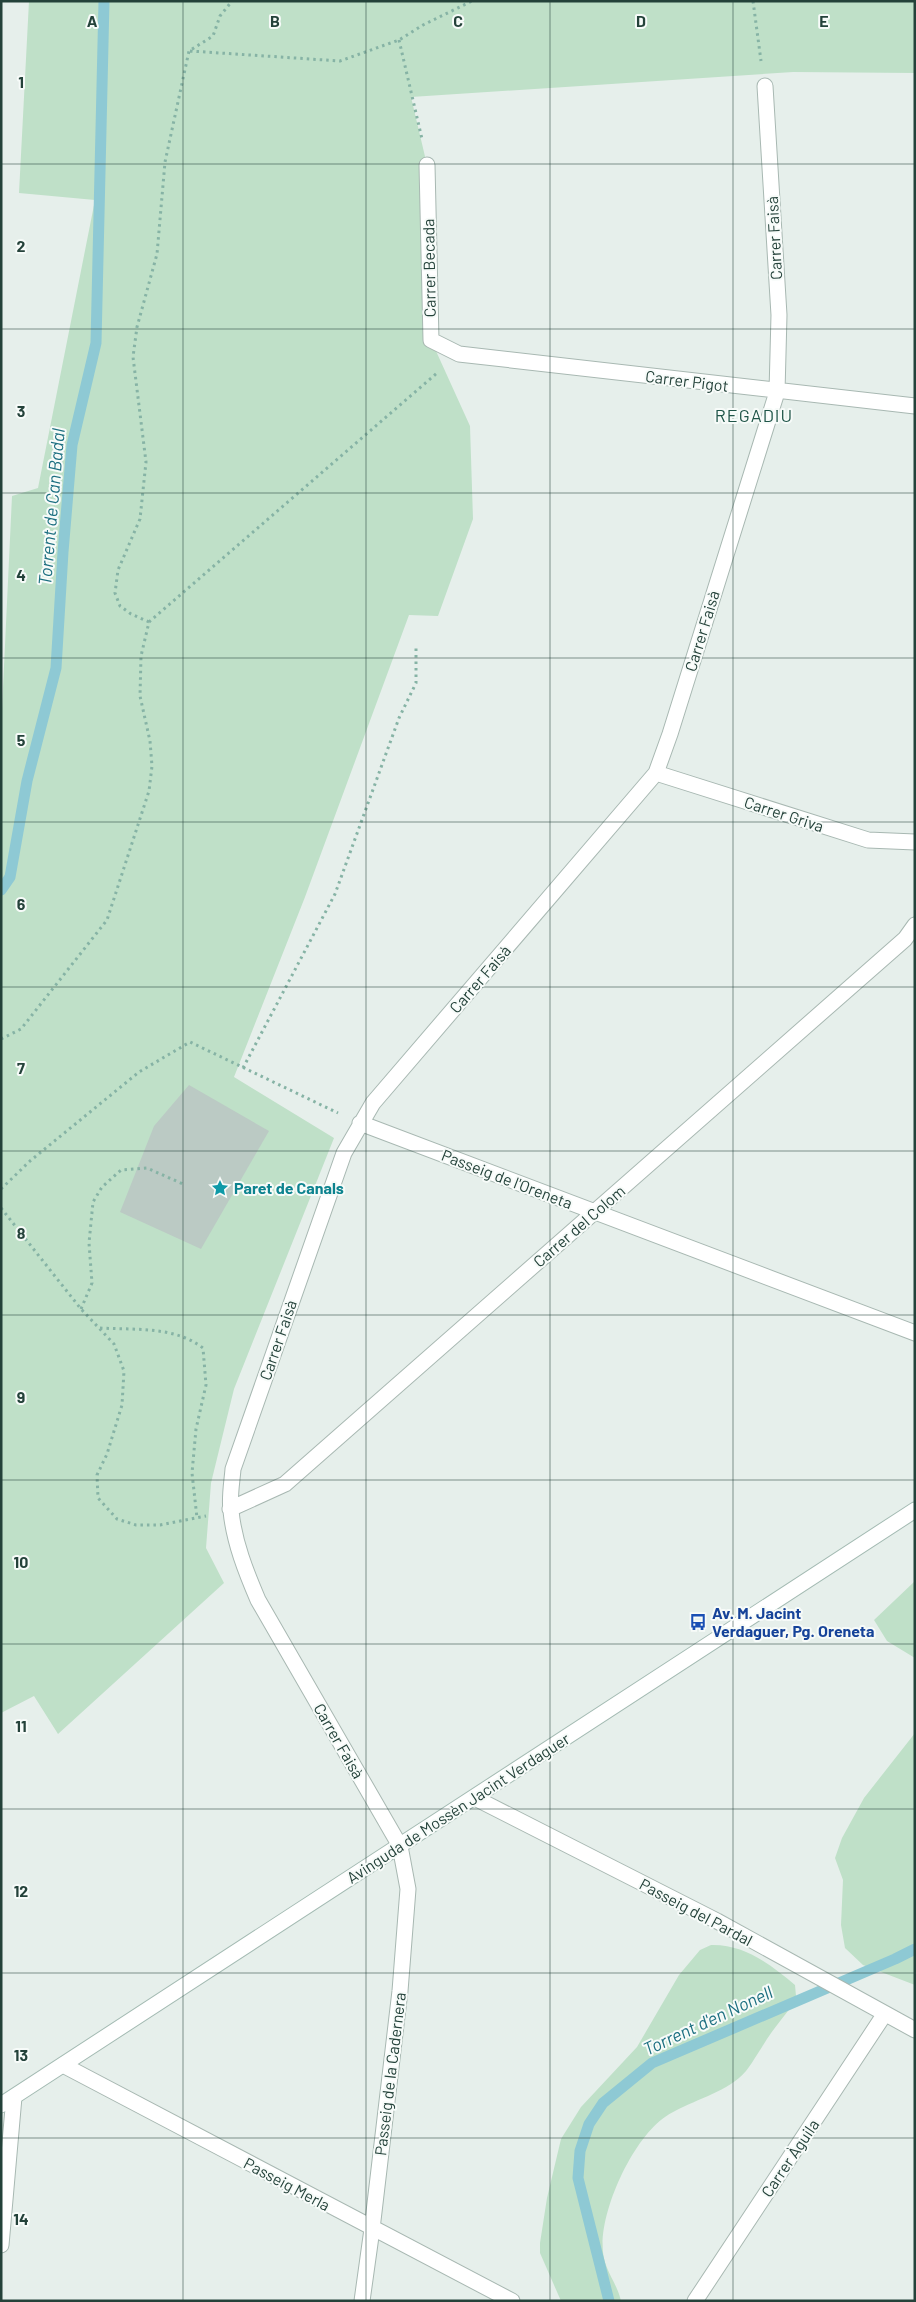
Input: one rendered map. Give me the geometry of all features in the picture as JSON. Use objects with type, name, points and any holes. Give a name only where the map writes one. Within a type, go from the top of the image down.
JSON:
[{"type":"street","name":"Carrer Faisà","points":[[400,1846],[258,1600],[243,1566],[233,1530],[230,1509],[233,1469],[344,1153],[360,1123],[374,1103],[656,773],[670,734],[777,392],[779,315],[765,86]]},
{"type":"street","name":"Carrer Becada","points":[[428,165],[431,340],[459,354]]},
{"type":"street","name":"Carrer Pigot","points":[[459,354],[777,392],[915,406]]},
{"type":"street","name":"Carrer Griva","points":[[656,773],[868,840],[915,842]]},
{"type":"street","name":"Carrer del Colom","points":[[230,1509],[285,1484],[905,939],[915,926]]},
{"type":"street","name":"Passeig de l'Oreneta","points":[[360,1123],[915,1333]]},
{"type":"street","name":"Avinguda de Mossèn Jacint Verdaguer","points":[[7,2101],[915,1510]]},
{"type":"street","name":"Passeig del Pardal","points":[[475,1798],[717,1921],[884,2015],[915,2030]]},
{"type":"street","name":"Passeig de la Cadernera","points":[[362,2301],[400,1990],[408,1889],[400,1846]]},
{"type":"street","name":"Carrer Àguila","points":[[695,2301],[884,2015]]},
{"type":"street","name":"Passeig Merla","points":[[63,2065],[512,2301]]},
{"type":"street","points":[[1,2245],[7,2101]]},
{"type":"path","points":[[148,622],[120,606],[115,593],[118,570],[140,519],[146,462],[133,357],[137,327],[157,254],[166,162],[189,51],[213,36],[220,16],[232,1]]},
{"type":"path","points":[[189,51],[340,61],[399,40],[472,1]]},
{"type":"path","points":[[753,1],[765,86]]},
{"type":"path","points":[[399,40],[428,165]]},
{"type":"path","points":[[1,1039],[21,1028],[107,920],[149,791],[152,766],[150,740],[140,696],[141,656],[148,622],[459,354]]},
{"type":"path","points":[[243,1068],[335,894],[399,718],[416,683],[416,648]]},
{"type":"path","points":[[1,1190],[30,1161],[139,1072],[190,1042],[360,1123]]},
{"type":"path","points":[[81,1309],[92,1283],[89,1244],[93,1202],[102,1187],[122,1170],[147,1168],[183,1184]]},
{"type":"path","points":[[1,1208],[81,1309],[114,1344],[124,1371],[122,1405],[107,1454],[97,1475],[98,1498],[117,1519],[136,1525],[160,1525],[230,1509]]},
{"type":"path","points":[[99,1328],[161,1331],[189,1338],[203,1348],[206,1385],[196,1428],[192,1473],[197,1518]]},
{"type":"green space","points":[[29,1],[915,1],[915,73],[793,72],[411,97],[427,165],[431,340],[470,426],[473,519],[438,616],[409,615],[305,897],[234,1077],[334,1138],[234,1389],[211,1483],[206,1548],[224,1583],[58,1734],[34,1696],[1,1713],[1,730],[12,496],[38,488],[95,200],[19,193]]},
{"type":"green space","points":[[915,1581],[915,1658],[887,1641],[874,1620]]},
{"type":"green space","points":[[915,1733],[915,1985],[863,1965],[845,1948],[841,1925],[843,1880],[835,1858],[842,1838],[864,1798]]},
{"type":"green space","points":[[711,1945],[735,1948],[766,1963],[795,1985],[796,1996],[791,2007],[743,2075],[722,2089],[665,2117],[640,2143],[629,2161],[611,2202],[605,2223],[603,2242],[605,2264],[618,2290],[621,2301],[561,2301],[540,2253],[540,2243],[547,2198],[561,2139],[581,2107],[637,2047],[679,1975],[700,1950]]},
{"type":"building","points":[[189,1085],[269,1131],[201,1249],[120,1212],[154,1126]]},
{"type":"waterway","name":"Torrent de Can Badal","points":[[1,890],[10,877],[27,781],[56,668],[72,445],[96,343],[104,1]]},
{"type":"waterway","name":"Torrent d'en Nonell","points":[[609,2301],[578,2178],[580,2151],[589,2124],[603,2103],[652,2063],[915,1949]]},
{"type":"place","name":"Paret de Canals","points":[[220,1188]]},
{"type":"place","name":"Av. M. Jacint Verdaguer, Pg. Oreneta","points":[[698,1622]]},
{"type":"district","name":"REGADIU","points":[[754,416]]}]
